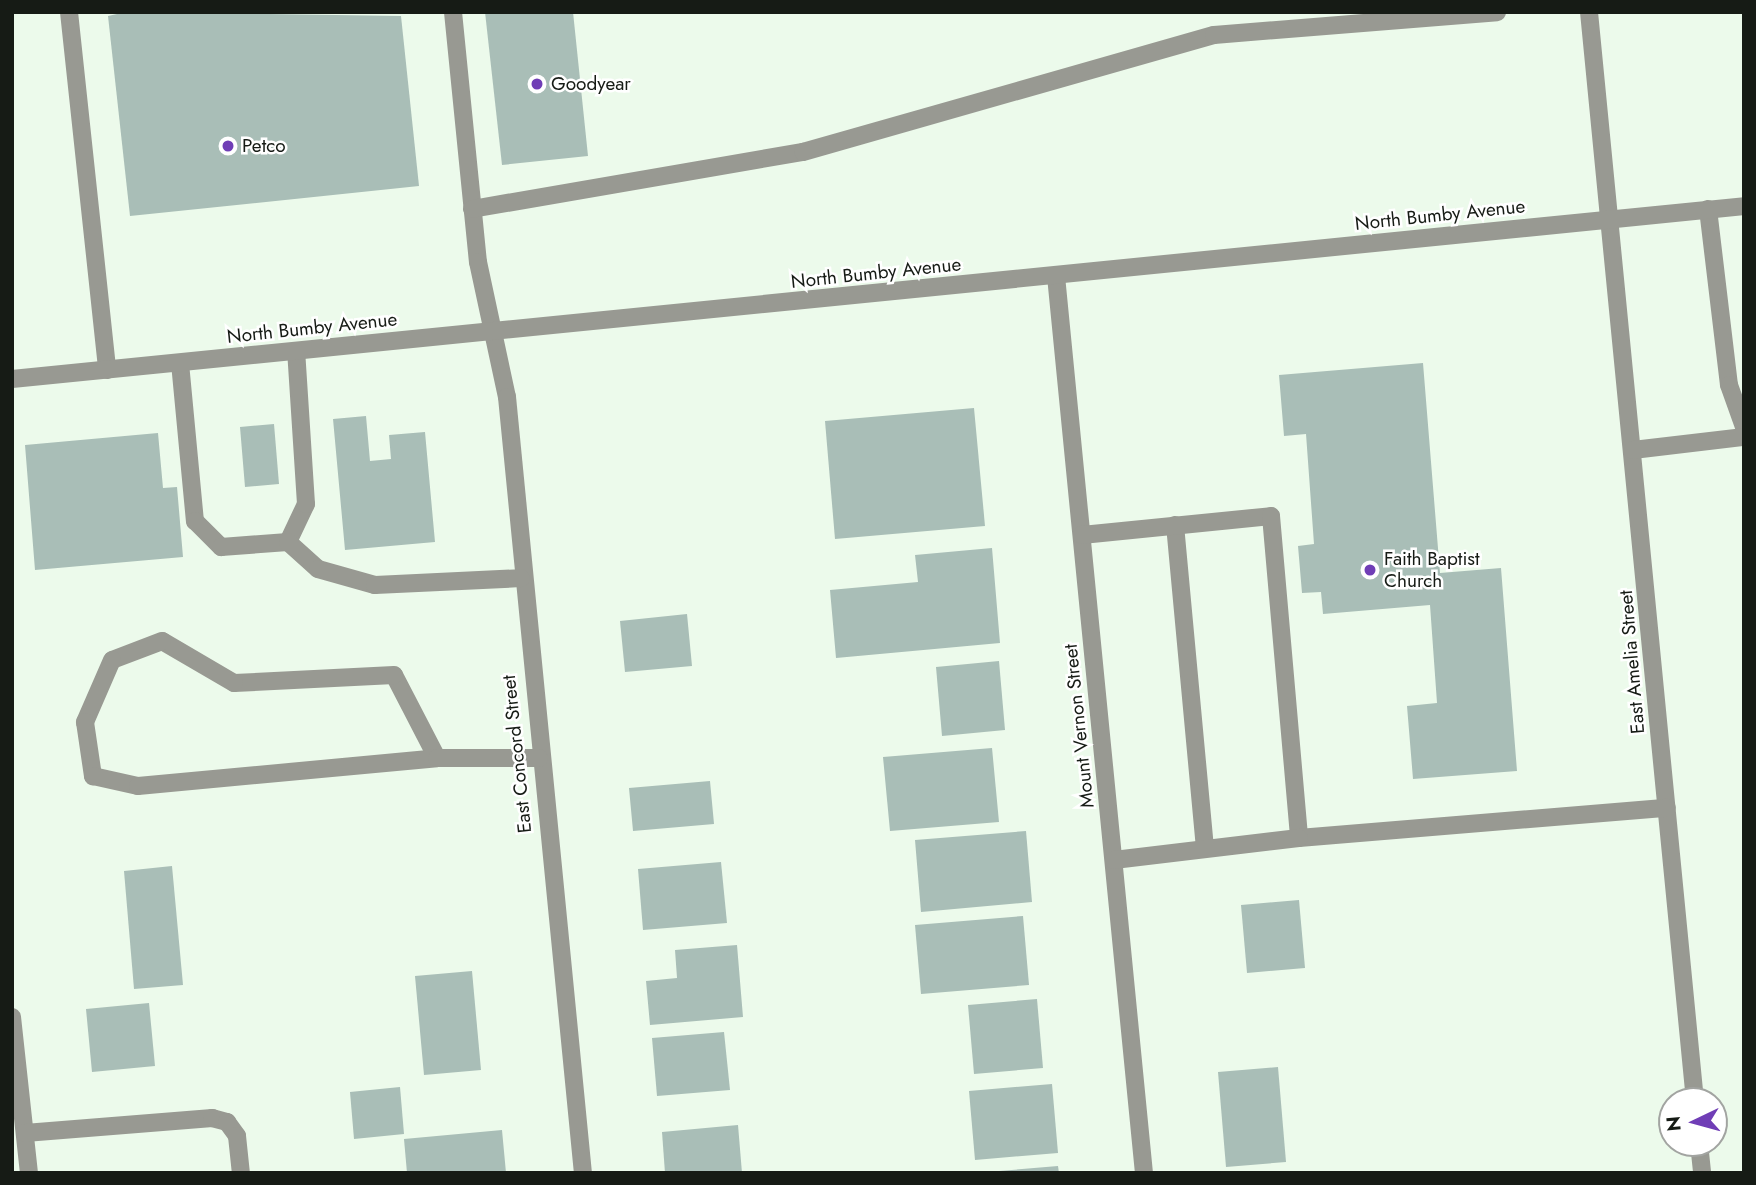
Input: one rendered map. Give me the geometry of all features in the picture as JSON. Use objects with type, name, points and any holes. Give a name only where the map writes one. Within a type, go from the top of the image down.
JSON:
[{"type":"street","points":[[69,12],[107,370]]},
{"type":"street","name":"East Concord Street","points":[[453,12],[472,209],[507,397],[521,578],[583,1173]]},
{"type":"street","points":[[472,209],[803,152],[1214,35],[1497,12]]},
{"type":"street","name":"East Amelia Street","points":[[1589,12],[1694,1087]]},
{"type":"street","name":"North Bumby Avenue","points":[[12,379],[1744,206]]},
{"type":"street","points":[[1708,209],[1729,385],[1744,427]]},
{"type":"street","name":"Mount Vernon Street","points":[[1056,276],[1144,1173]]},
{"type":"street","points":[[288,542],[306,504],[296,351]]},
{"type":"street","points":[[180,363],[195,521],[221,547],[288,542],[318,569],[375,584],[521,578]]},
{"type":"street","points":[[1633,450],[1744,437]]},
{"type":"street","points":[[1082,535],[1271,516],[1299,838]]},
{"type":"street","points":[[1175,525],[1205,849]]},
{"type":"street","points":[[437,758],[394,675],[234,683],[162,641],[113,660],[85,722],[93,776],[138,786],[437,758],[539,758]]},
{"type":"street","points":[[1114,860],[1299,838],[1667,808]]},
{"type":"street","points":[[12,1017],[29,1173]]},
{"type":"street","points":[[25,1133],[212,1118],[227,1122],[237,1136],[241,1173]]},
{"type":"building","points":[[126,12],[401,16],[419,186],[130,216],[108,16]]},
{"type":"building","name":"Goodyear","points":[[485,12],[573,12],[588,156],[502,165]]},
{"type":"building","name":"Faith Baptist Church","points":[[1423,363],[1440,573],[1501,568],[1517,771],[1413,779],[1407,706],[1437,703],[1430,605],[1323,614],[1321,592],[1302,593],[1298,546],[1314,544],[1306,434],[1284,436],[1279,375]]},
{"type":"building","points":[[974,408],[985,526],[835,539],[825,421]]},
{"type":"building","points":[[366,416],[370,461],[391,459],[389,435],[425,432],[435,542],[345,550],[333,419]]},
{"type":"building","points":[[274,424],[279,484],[245,487],[240,427]]},
{"type":"building","points":[[158,433],[163,488],[177,487],[183,557],[35,570],[25,445]]},
{"type":"building","points":[[992,548],[1000,643],[836,658],[830,590],[918,582],[915,555]]},
{"type":"building","points":[[687,614],[692,666],[625,672],[620,621]]},
{"type":"building","points":[[999,661],[1005,730],[942,736],[936,667]]},
{"type":"building","points":[[992,748],[999,822],[890,831],[883,757]]},
{"type":"building","points":[[710,781],[714,824],[633,831],[629,788]]},
{"type":"building","points":[[1026,831],[1032,902],[921,912],[915,840]]},
{"type":"building","points":[[721,862],[727,923],[643,930],[638,869]]},
{"type":"building","points":[[172,866],[183,985],[134,989],[124,871]]},
{"type":"building","points":[[1299,900],[1305,968],[1247,973],[1241,905]]},
{"type":"building","points":[[1023,916],[1029,985],[921,994],[915,925]]},
{"type":"building","points":[[737,945],[743,1017],[650,1025],[646,981],[677,978],[675,950]]},
{"type":"building","points":[[472,971],[481,1070],[424,1075],[415,976]]},
{"type":"building","points":[[1037,999],[1043,1068],[974,1074],[968,1005]]},
{"type":"building","points":[[149,1003],[155,1066],[92,1072],[86,1009]]},
{"type":"building","points":[[724,1032],[730,1090],[657,1096],[652,1038]]},
{"type":"building","points":[[1278,1067],[1286,1162],[1226,1167],[1218,1072]]},
{"type":"building","points":[[1052,1084],[1058,1153],[975,1160],[969,1091]]},
{"type":"building","points":[[400,1087],[404,1134],[354,1139],[350,1092]]},
{"type":"building","points":[[738,1125],[742,1173],[665,1173],[662,1132]]},
{"type":"building","points":[[502,1130],[506,1173],[407,1173],[404,1139]]},
{"type":"building","points":[[1058,1166],[1059,1173],[999,1173],[999,1171]]},
{"type":"place","name":"Goodyear","points":[[537,84]]},
{"type":"place","name":"Petco","points":[[228,146]]},
{"type":"place","name":"Faith Baptist Church","points":[[1370,570]]}]
